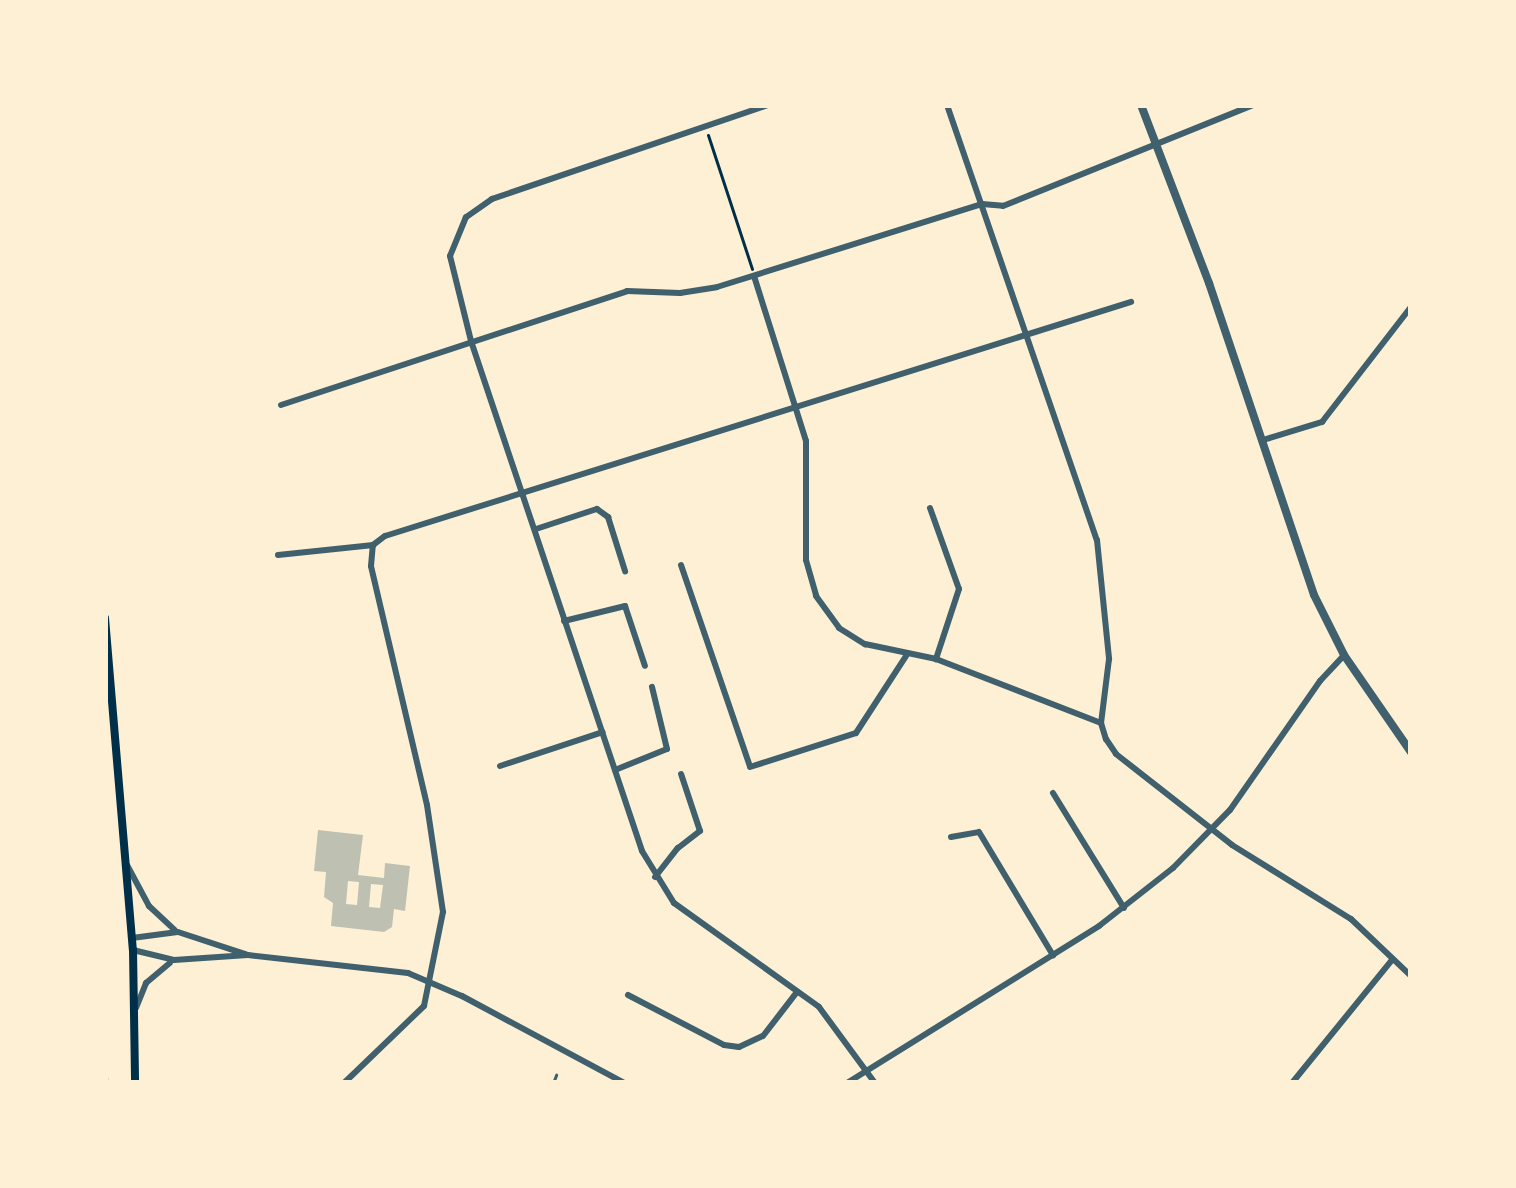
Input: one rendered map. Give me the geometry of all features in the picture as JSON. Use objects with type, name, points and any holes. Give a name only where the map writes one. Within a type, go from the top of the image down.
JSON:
[{"type":"main road","points":[[105,618],[133,950],[135,1083]]},
{"type":"street","points":[[768,105],[492,199],[466,217],[450,256],[471,341],[615,770],[656,877],[700,925],[830,1018],[875,1083]]},
{"type":"street","points":[[947,105],[1097,540],[1109,659],[1101,723],[1116,754],[1214,830],[1351,919],[1411,976]]},
{"type":"street","points":[[1141,105],[1314,595],[1344,655],[1411,752]]},
{"type":"street","points":[[280,404],[627,291],[680,293],[754,276],[982,204],[1003,206],[1253,105]]},
{"type":"street","points":[[754,276],[806,441],[806,560],[815,596],[839,628],[865,644],[906,656],[936,658],[1101,723]]},
{"type":"street","points":[[278,555],[373,545],[386,536],[1131,302]]},
{"type":"street","points":[[1259,442],[1322,422],[1411,308]]},
{"type":"street","points":[[930,508],[958,589],[936,658]]},
{"type":"street","points":[[536,529],[597,509],[608,517],[625,572]]},
{"type":"street","points":[[344,1083],[411,1023],[431,982],[443,912],[441,882],[371,566],[373,545]]},
{"type":"street","points":[[680,565],[750,767],[856,733],[906,656]]},
{"type":"street","points":[[564,621],[625,607],[645,666]]},
{"type":"street","points":[[847,1083],[1125,909],[1214,830],[1344,655]]},
{"type":"street","points":[[615,770],[668,749],[652,687]]},
{"type":"street","points":[[500,766],[603,732]]},
{"type":"street","points":[[656,877],[678,848],[700,831],[681,774]]},
{"type":"street","points":[[1053,793],[1125,909]]},
{"type":"street","points":[[951,837],[980,832],[1053,955]]},
{"type":"street","points":[[127,865],[149,906],[178,932],[248,956]]},
{"type":"street","points":[[132,938],[178,932]]},
{"type":"street","points":[[133,950],[174,960],[248,956],[408,973],[624,1083]]},
{"type":"street","points":[[134,1011],[146,983],[174,960]]},
{"type":"street","points":[[1292,1083],[1391,961]]},
{"type":"street","points":[[628,995],[724,1045],[740,1047],[763,1036],[797,992]]},
{"type":"lane","points":[[553,1083],[556,1075]]},
{"type":"path","points":[[705,127],[754,276]]},
{"type":"building","points":[[318,830],[363,835],[358,875],[384,878],[385,863],[410,866],[405,911],[394,909],[392,927],[384,932],[331,926],[333,903],[324,897],[326,872],[314,871]],"holes":[[[348,881],[359,882],[357,905],[346,904]],[[371,884],[383,885],[380,908],[369,907]]]},
{"type":"railway","points":[[105,1071],[106,1083]]}]
